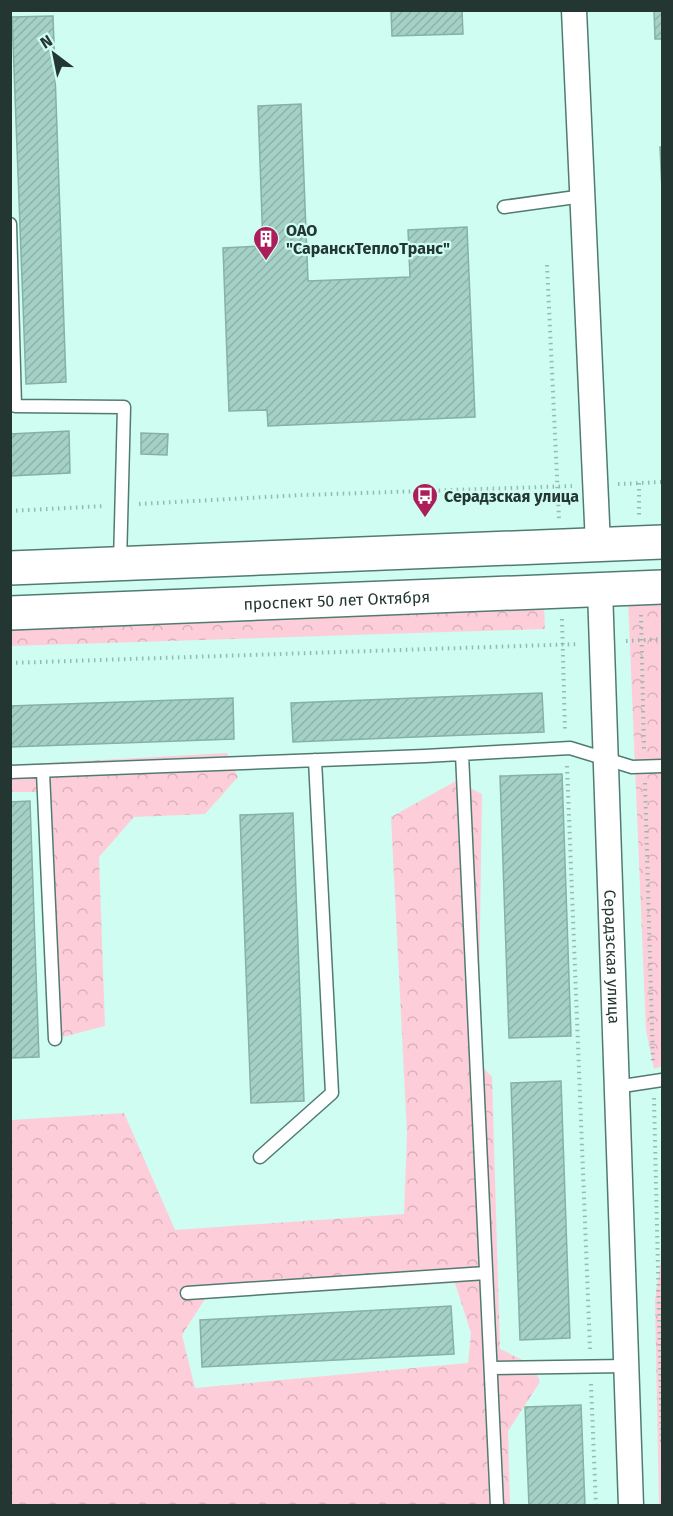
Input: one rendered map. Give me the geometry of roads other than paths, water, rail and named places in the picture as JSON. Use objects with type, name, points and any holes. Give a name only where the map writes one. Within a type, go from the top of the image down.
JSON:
[{"type":"main road","points":[[10,568],[663,542]]},
{"type":"main road","name":"Серадзская улица","points":[[598,544],[600,589]]},
{"type":"main road","name":"проспект 50 лет Октября","points":[[10,613],[663,586]]},
{"type":"street","name":"Серадзская улица","points":[[574,10],[598,544]]},
{"type":"street","name":"Серадзская улица","points":[[600,589],[631,1506]]},
{"type":"lane","points":[[504,207],[583,196]]},
{"type":"lane","points":[[10,224],[13,406],[124,407],[120,564]]},
{"type":"lane","points":[[10,772],[566,748],[632,767],[663,766]]},
{"type":"lane","points":[[462,754],[497,1506]]},
{"type":"lane","points":[[260,1157],[332,1093],[315,760]]},
{"type":"lane","points":[[43,772],[54,1038]]},
{"type":"lane","points":[[616,1087],[658,1080]]},
{"type":"lane","points":[[187,1293],[486,1273]]},
{"type":"lane","points":[[491,1368],[626,1366]]},
{"type":"place","name":"ОАО \"СаранскТеплоТранс\"","points":[[266,262]]},
{"type":"place","name":"Серадзская улица","points":[[425,519]]}]
